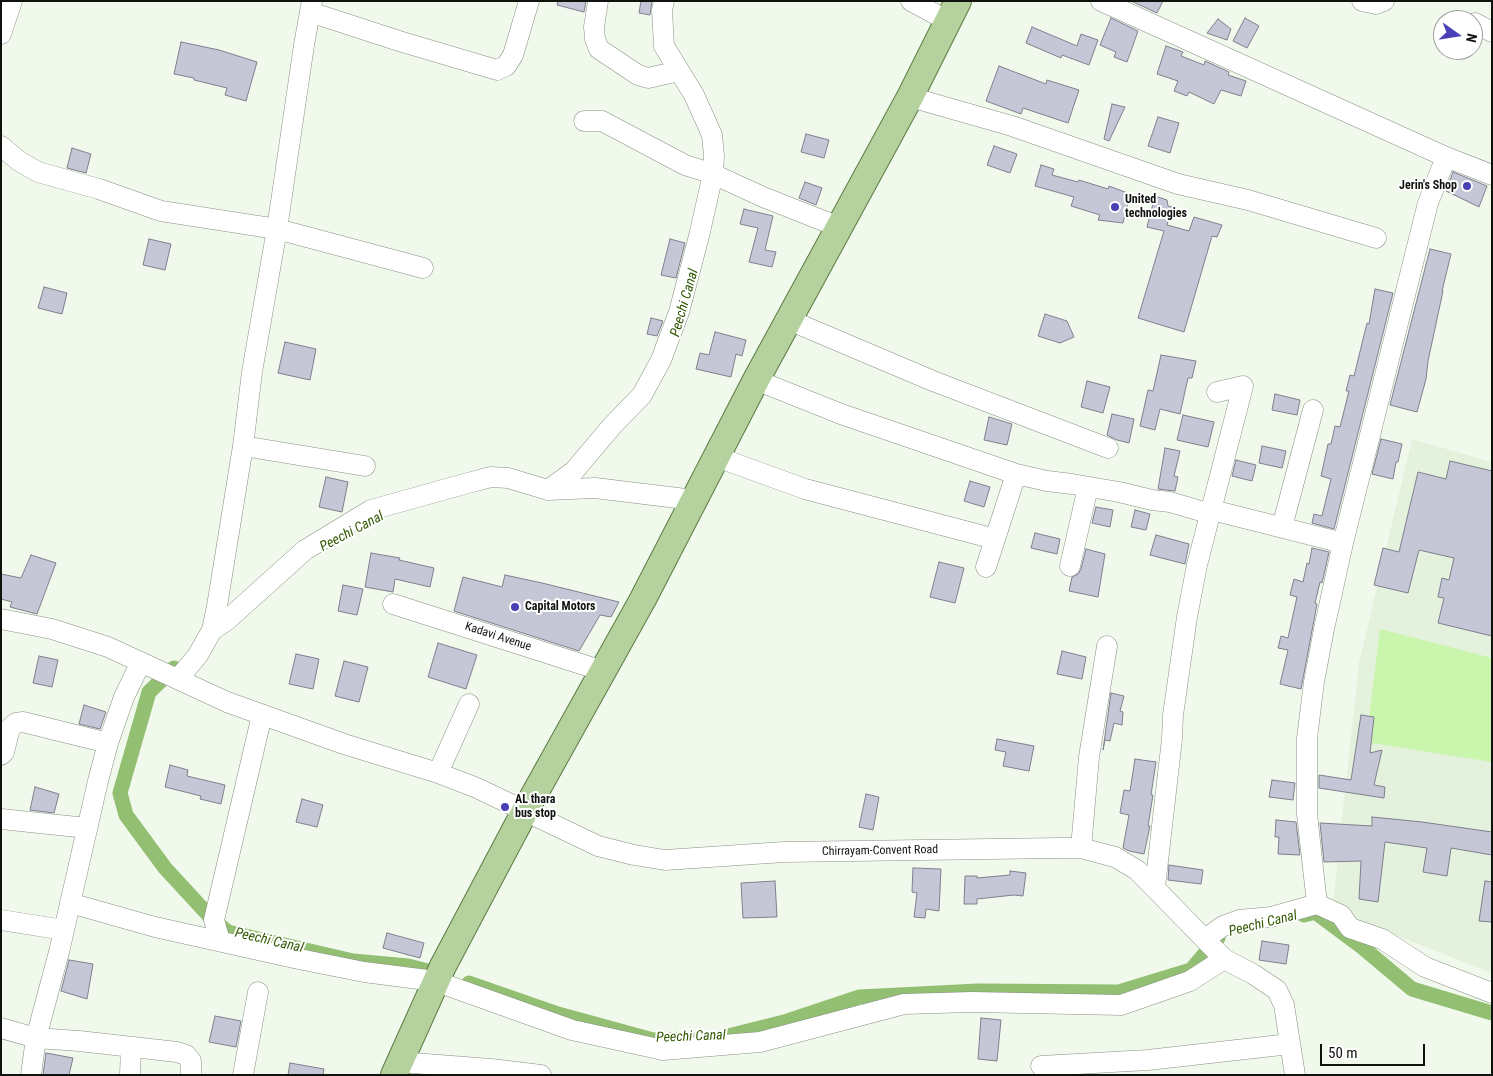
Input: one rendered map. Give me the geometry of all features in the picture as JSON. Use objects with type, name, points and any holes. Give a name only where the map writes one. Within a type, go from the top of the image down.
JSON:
[{"type":"main road","points":[[397,1068],[439,975],[525,811],[643,599],[756,380],[910,97],[953,11]]},
{"type":"street","points":[[1,34],[12,1]]},
{"type":"street","points":[[206,642],[243,446],[252,372],[277,228],[311,6],[399,41],[497,70],[506,66],[513,55],[529,1]]},
{"type":"street","points":[[598,1],[594,33],[600,49],[638,76],[648,78],[679,71]]},
{"type":"street","points":[[557,490],[612,426],[642,395],[661,360],[679,312],[720,178],[714,156],[712,135],[694,95],[664,46],[662,10],[664,1]]},
{"type":"street","points":[[911,1],[953,11]]},
{"type":"street","points":[[1101,1],[1492,175]]},
{"type":"street","points":[[1362,1],[1376,4],[1384,1]]},
{"type":"street","points":[[910,97],[1012,126],[1178,184],[1248,200],[1376,238]]},
{"type":"street","points":[[584,121],[602,121],[685,165],[839,227]]},
{"type":"street","points":[[1,146],[19,161],[38,172],[99,189],[161,210],[277,228],[423,268]]},
{"type":"street","points":[[1316,904],[1307,814],[1306,776],[1307,738],[1314,682],[1343,543],[1428,203],[1446,156]]},
{"type":"street","points":[[789,320],[932,381],[1108,448]]},
{"type":"street","points":[[756,380],[841,414],[1016,474],[1170,502],[1282,527],[1343,543]]},
{"type":"street","points":[[1155,887],[1172,739],[1173,715],[1187,616],[1197,565],[1243,386],[1217,392]]},
{"type":"street","points":[[1282,527],[1313,410]]},
{"type":"street","points":[[243,446],[365,466]]},
{"type":"street","points":[[717,457],[805,489],[995,539]]},
{"type":"street","points":[[986,567],[1016,474]]},
{"type":"street","points":[[31,1075],[36,1038],[64,930],[87,828],[108,743],[124,697],[164,672],[206,642],[226,621],[305,550],[371,510],[491,477],[508,478],[557,490],[595,488],[694,500]]},
{"type":"street","points":[[1070,566],[1088,487]]},
{"type":"street","name":"Kadavi Avenue","points":[[393,604],[603,671]]},
{"type":"street","name":"Chirrayam-Convent Road","points":[[1,619],[52,629],[108,647],[227,702],[344,744],[438,773],[477,788],[598,846],[634,855],[665,860],[784,852],[1082,848],[1115,857],[1137,870],[1214,949],[1277,990],[1284,1005],[1295,1075]]},
{"type":"street","points":[[1082,848],[1089,757],[1107,646]]},
{"type":"street","points":[[438,773],[469,704]]},
{"type":"street","points":[[220,941],[214,920],[262,715]]},
{"type":"street","points":[[1,755],[4,752],[10,728],[16,723],[23,722],[108,743]]},
{"type":"street","points":[[1,819],[87,828]]},
{"type":"street","points":[[70,903],[155,927],[364,972],[439,975],[572,1030],[663,1050],[760,1042],[904,1004],[972,1002],[1121,1005],[1190,981],[1214,949],[1223,926],[1240,920],[1271,917],[1316,904],[1341,915],[1350,928],[1382,939],[1424,967],[1492,993]]},
{"type":"street","points":[[1,920],[64,930]]},
{"type":"street","points":[[243,1075],[258,992]]},
{"type":"street","points":[[1,1028],[36,1038],[177,1052],[186,1055],[191,1061],[191,1075]]},
{"type":"street","points":[[1041,1066],[1148,1060],[1290,1044]]},
{"type":"street","points":[[130,1075],[131,1047]]},
{"type":"street","points":[[397,1068],[491,1069],[541,1075]]},
{"type":"shaded area","points":[[1412,439],[1492,462],[1492,973],[1328,909],[1333,902],[1359,663]]},
{"type":"green space","points":[[1380,629],[1492,658],[1492,762],[1366,742]]},
{"type":"building","points":[[558,1],[586,1],[584,12],[557,5]]},
{"type":"building","points":[[641,1],[652,1],[650,15],[639,13]]},
{"type":"building","points":[[1131,1],[1163,1],[1157,13]]},
{"type":"building","points":[[1111,18],[1138,31],[1127,62],[1114,57],[1116,52],[1100,45]]},
{"type":"building","points":[[1245,18],[1259,26],[1247,48],[1233,41]]},
{"type":"building","points":[[1218,19],[1231,29],[1227,40],[1207,33]]},
{"type":"building","points":[[1032,27],[1077,46],[1081,34],[1098,40],[1089,65],[1062,55],[1061,58],[1026,43]]},
{"type":"building","points":[[181,42],[219,50],[257,62],[246,101],[225,95],[227,88],[174,74]]},
{"type":"building","points":[[1166,46],[1183,52],[1181,56],[1204,65],[1205,61],[1229,72],[1228,75],[1246,81],[1241,96],[1221,90],[1214,104],[1189,92],[1187,96],[1174,91],[1178,81],[1157,74]]},
{"type":"building","points":[[999,66],[1046,84],[1047,80],[1079,90],[1068,123],[1023,108],[1021,114],[986,101]]},
{"type":"building","points":[[1112,104],[1125,107],[1109,141],[1104,139]]},
{"type":"building","points":[[1158,117],[1179,123],[1170,153],[1148,146]]},
{"type":"building","points":[[806,134],[829,140],[824,158],[801,152]]},
{"type":"building","points":[[994,146],[1017,154],[1010,173],[987,165]]},
{"type":"building","points":[[72,148],[91,154],[86,173],[67,168]]},
{"type":"building","points":[[1041,165],[1054,169],[1052,175],[1078,182],[1079,180],[1108,189],[1109,186],[1130,194],[1123,223],[1098,220],[1100,215],[1071,206],[1074,197],[1035,186]]},
{"type":"building","name":"Jerin's Shop","points":[[1453,172],[1487,186],[1479,207],[1446,191]]},
{"type":"building","points":[[805,182],[822,188],[816,205],[799,198]]},
{"type":"building","points":[[1155,196],[1167,200],[1168,206],[1172,207],[1167,225],[1189,231],[1194,217],[1222,225],[1217,237],[1212,236],[1184,332],[1138,318],[1164,231],[1147,227]]},
{"type":"building","points":[[744,209],[773,216],[765,250],[776,252],[772,267],[749,262],[758,228],[740,224]]},
{"type":"building","points":[[149,239],[171,244],[165,270],[143,265]]},
{"type":"building","points":[[670,239],[685,243],[676,278],[661,275]]},
{"type":"building","points":[[1430,249],[1451,254],[1428,361],[1426,379],[1417,412],[1390,405]]},
{"type":"building","points":[[44,287],[67,293],[62,314],[38,308]]},
{"type":"building","points":[[1375,289],[1393,293],[1334,529],[1312,523],[1314,514],[1322,516],[1331,479],[1321,476],[1328,444],[1331,444],[1335,426],[1340,427],[1349,391],[1346,391],[1350,375],[1354,376],[1367,323],[1369,324]]},
{"type":"building","points":[[1045,314],[1067,321],[1074,337],[1060,343],[1038,336]]},
{"type":"building","points":[[651,318],[663,321],[657,336],[647,334]]},
{"type":"building","points":[[715,332],[746,340],[742,356],[736,354],[731,377],[696,369],[700,353],[709,355]]},
{"type":"building","points":[[285,342],[316,349],[310,380],[278,373]]},
{"type":"building","points":[[1161,355],[1196,361],[1192,378],[1188,378],[1180,414],[1160,409],[1155,430],[1140,426],[1148,390],[1153,391]]},
{"type":"building","points":[[1087,381],[1110,387],[1103,413],[1081,407]]},
{"type":"building","points":[[1275,394],[1300,400],[1297,415],[1272,410]]},
{"type":"building","points":[[1112,414],[1134,419],[1129,443],[1107,435]]},
{"type":"building","points":[[1183,415],[1214,422],[1208,447],[1177,440]]},
{"type":"building","points":[[989,417],[1012,424],[1007,445],[984,440]]},
{"type":"building","points":[[1381,439],[1402,444],[1393,479],[1372,474]]},
{"type":"building","points":[[1262,446],[1286,451],[1282,468],[1259,463]]},
{"type":"building","points":[[1165,448],[1180,451],[1174,476],[1178,477],[1175,491],[1158,489]]},
{"type":"building","points":[[1236,460],[1256,465],[1252,481],[1232,476]]},
{"type":"building","points":[[1450,461],[1492,471],[1492,636],[1438,623],[1444,598],[1438,597],[1442,578],[1449,580],[1454,558],[1419,550],[1408,593],[1374,585],[1383,548],[1399,552],[1418,472],[1446,479]]},
{"type":"building","points":[[326,477],[348,482],[342,512],[319,507]]},
{"type":"building","points":[[970,481],[990,487],[984,507],[964,501]]},
{"type":"building","points":[[1096,507],[1113,510],[1110,527],[1092,523]]},
{"type":"building","points":[[1135,510],[1150,514],[1146,530],[1131,527]]},
{"type":"building","points":[[1035,533],[1060,539],[1057,554],[1031,548]]},
{"type":"building","points":[[1156,535],[1189,544],[1185,564],[1150,555]]},
{"type":"building","points":[[1312,548],[1329,552],[1315,603],[1317,604],[1301,689],[1280,684],[1288,650],[1278,648],[1281,636],[1288,638],[1297,597],[1290,595],[1294,579],[1303,582]]},
{"type":"building","points":[[1086,549],[1105,554],[1098,597],[1069,591],[1072,577],[1078,574],[1081,569]]},
{"type":"building","points":[[371,553],[400,558],[399,560],[434,568],[430,587],[395,579],[393,592],[365,587]]},
{"type":"building","points":[[31,555],[56,563],[37,614],[10,607],[12,602],[1,599],[1,574],[21,578]]},
{"type":"building","points":[[939,562],[964,568],[955,603],[930,597]]},
{"type":"building","points":[[505,575],[619,602],[611,617],[600,615],[579,651],[454,611],[463,577],[502,587]]},
{"type":"building","points":[[343,585],[363,589],[357,615],[338,611]]},
{"type":"building","points":[[438,643],[477,655],[466,689],[428,677]]},
{"type":"building","points":[[1062,651],[1086,657],[1082,679],[1057,674]]},
{"type":"building","points":[[296,654],[319,659],[313,689],[289,684]]},
{"type":"building","points":[[39,656],[58,660],[52,687],[33,683]]},
{"type":"building","points":[[344,661],[368,667],[359,702],[335,696]]},
{"type":"building","points":[[1111,693],[1124,696],[1120,711],[1123,712],[1122,725],[1114,723],[1110,741],[1105,740],[1103,750]]},
{"type":"building","points":[[84,705],[106,712],[100,729],[79,724]]},
{"type":"building","points":[[1361,715],[1374,717],[1370,753],[1382,750],[1374,785],[1385,787],[1384,798],[1319,788],[1319,775],[1351,780]]},
{"type":"building","points":[[997,739],[1034,746],[1029,771],[1003,766],[1006,752],[995,750]]},
{"type":"building","points":[[1135,759],[1156,762],[1148,826],[1150,826],[1144,854],[1123,848],[1129,815],[1120,813],[1124,790],[1130,791]]},
{"type":"building","points":[[170,765],[188,770],[187,776],[225,785],[221,804],[200,799],[201,796],[165,787]]},
{"type":"building","points":[[1272,780],[1295,783],[1293,800],[1269,797]]},
{"type":"building","points":[[35,787],[59,794],[54,813],[30,810]]},
{"type":"building","points":[[866,794],[879,797],[873,830],[859,827]]},
{"type":"building","points":[[302,799],[323,805],[317,827],[296,822]]},
{"type":"building","points":[[1372,817],[1492,832],[1492,855],[1451,848],[1447,876],[1423,872],[1427,848],[1385,842],[1378,902],[1359,899],[1361,861],[1324,862],[1320,823],[1372,826]]},
{"type":"building","points":[[1276,820],[1296,822],[1300,855],[1278,854],[1279,837],[1275,837]]},
{"type":"building","points":[[1169,865],[1203,870],[1201,884],[1168,880]]},
{"type":"building","points":[[913,868],[941,869],[939,911],[926,909],[925,918],[914,917],[917,893],[912,892]]},
{"type":"building","points":[[1010,871],[1026,873],[1023,896],[1014,895],[977,899],[977,904],[964,904],[965,876],[977,876],[977,878],[1010,875]]},
{"type":"building","points":[[775,881],[777,917],[743,918],[741,883]]},
{"type":"building","points":[[1485,881],[1492,882],[1492,922],[1479,921]]},
{"type":"building","points":[[387,933],[424,943],[420,958],[383,948]]},
{"type":"building","points":[[1262,941],[1289,945],[1286,964],[1259,960]]},
{"type":"building","points":[[69,960],[93,964],[87,999],[61,991]]},
{"type":"building","points":[[215,1016],[241,1021],[236,1047],[209,1042]]},
{"type":"building","points":[[981,1018],[1001,1020],[997,1061],[978,1059]]},
{"type":"building","points":[[46,1053],[73,1058],[69,1075],[43,1075]]},
{"type":"building","points":[[290,1063],[324,1069],[323,1075],[288,1075]]},
{"type":"waterway","name":"Peechi Canal","points":[[174,668],[149,692],[120,793],[126,815],[165,868],[213,920],[228,932],[353,961],[408,966],[440,974]]},
{"type":"waterway","name":"Peechi Canal","points":[[1304,915],[1315,912],[1362,947],[1412,989],[1492,1013]]},
{"type":"waterway","name":"Peechi Canal","points":[[720,1038],[784,1022],[859,997],[978,991],[1119,992],[1191,970],[1218,938]]},
{"type":"waterway","name":"Peechi Canal","points":[[469,983],[558,1014],[653,1040],[690,1039]]},
{"type":"place","name":"Jerin's Shop","points":[[1467,186]]},
{"type":"place","name":"United technologies","points":[[1115,207]]},
{"type":"place","name":"Capital Motors","points":[[515,607]]},
{"type":"place","name":"AL thara bus stop","points":[[505,807]]}]
